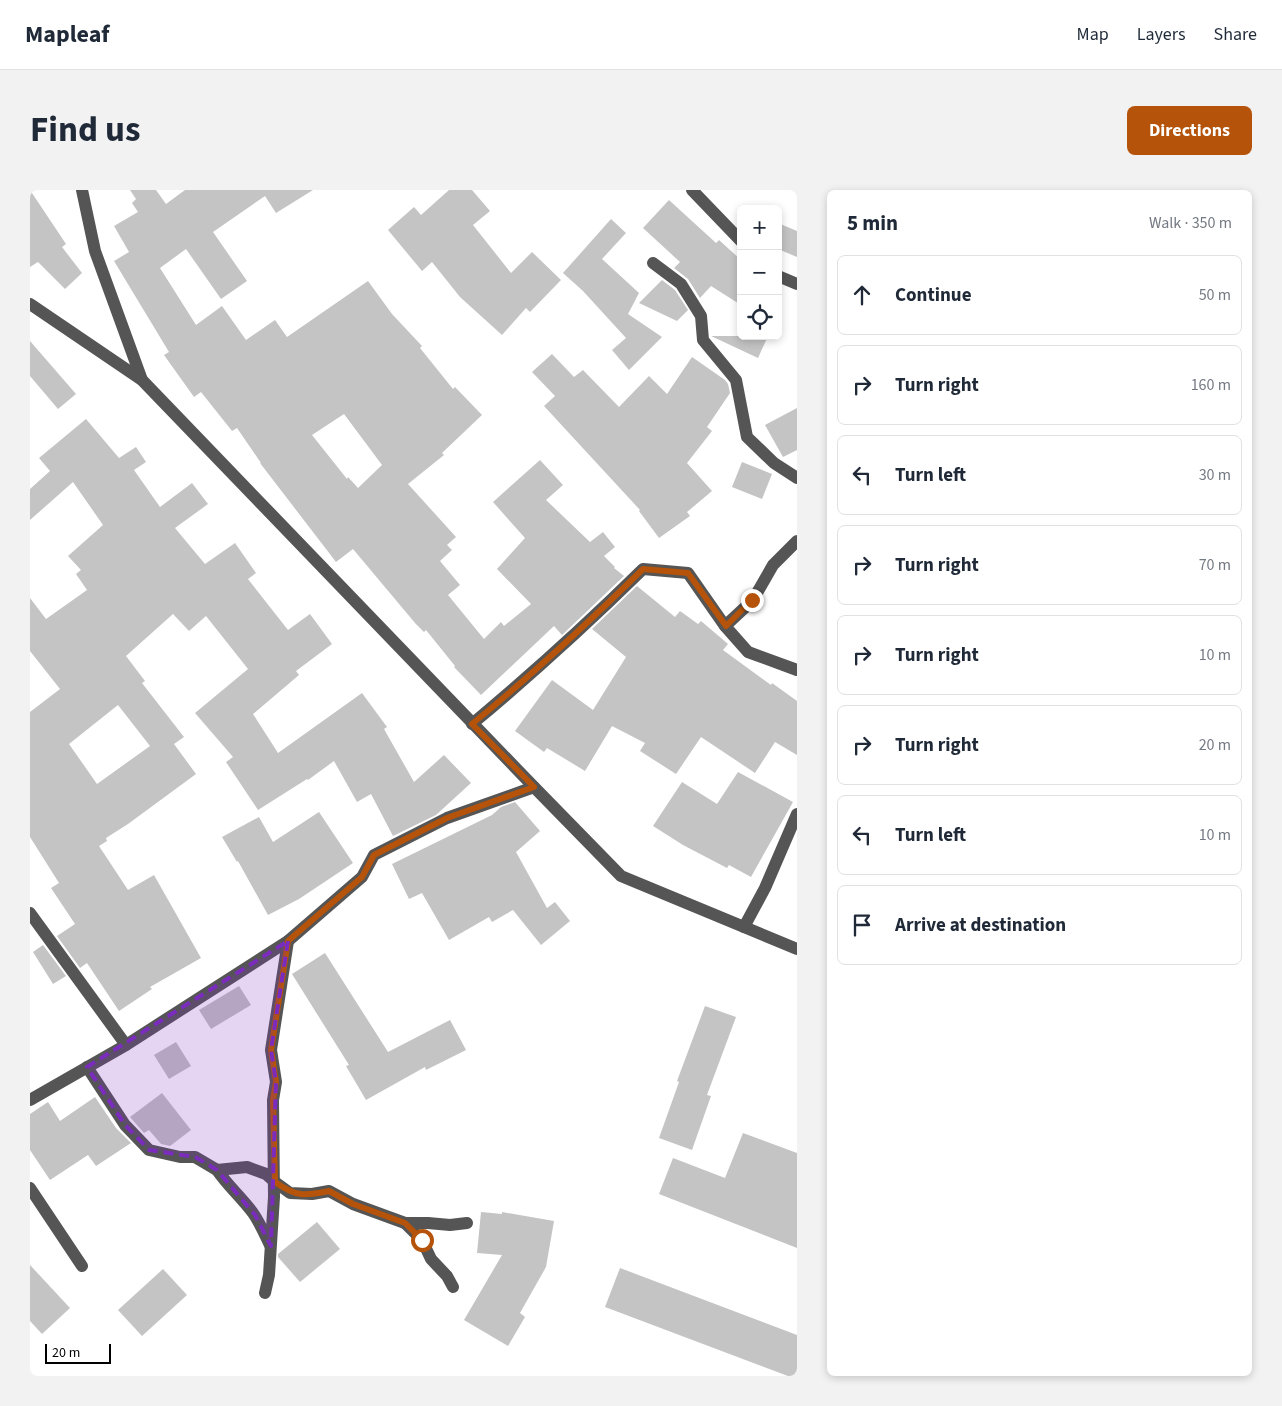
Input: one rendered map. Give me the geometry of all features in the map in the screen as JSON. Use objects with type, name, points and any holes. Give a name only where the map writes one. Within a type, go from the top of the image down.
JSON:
[{"type":"street","points":[[82,190],[95,251],[142,380]]},
{"type":"street","points":[[692,190],[737,236]]},
{"type":"street","points":[[653,263],[681,284],[701,316],[703,340],[736,380],[747,437],[774,463],[797,478]]},
{"type":"street","points":[[782,278],[797,284]]},
{"type":"street","points":[[30,304],[142,380],[472,724],[622,876],[797,949]]},
{"type":"street","points":[[726,626],[752,600],[773,565],[797,541]]},
{"type":"street","points":[[472,724],[570,640],[643,569],[688,573],[726,626],[748,652],[797,670]]},
{"type":"street","points":[[30,1100],[126,1045],[288,941],[362,877],[374,855],[447,818],[534,787]]},
{"type":"street","points":[[744,927],[765,888],[797,814]]},
{"type":"street","points":[[30,913],[126,1045]]},
{"type":"street","points":[[264,1294],[271,1246],[275,1182],[273,1100],[276,1082],[271,1050],[288,941]]},
{"type":"street","points":[[87,1067],[125,1125],[149,1150],[180,1157],[195,1157],[217,1170],[227,1186],[241,1198],[255,1215],[271,1246]]},
{"type":"street","points":[[217,1170],[247,1168],[266,1174],[290,1193],[312,1194],[329,1191],[353,1204],[405,1223],[450,1225],[467,1223]]},
{"type":"street","points":[[30,1188],[82,1266]]},
{"type":"street","points":[[405,1223],[422,1240],[432,1259],[447,1276],[453,1287]]},
{"type":"highlighted area","points":[[288,941],[271,1050],[276,1082],[271,1246],[255,1215],[217,1170],[195,1157],[149,1150],[125,1125],[87,1067]]},
{"type":"building","points":[[30,190],[66,244],[62,247],[82,273],[65,289],[38,262],[30,267]]},
{"type":"building","points":[[130,190],[156,190],[166,204],[185,190],[313,190],[276,213],[265,196],[213,232],[247,281],[221,299],[186,249],[160,268],[196,325],[222,306],[246,340],[275,320],[287,337],[368,281],[392,314],[422,346],[420,348],[453,389],[455,387],[482,415],[442,453],[444,455],[408,484],[456,537],[447,545],[452,550],[440,561],[460,585],[448,595],[484,639],[501,622],[504,626],[531,604],[497,569],[525,538],[493,502],[540,460],[563,485],[546,500],[590,542],[603,532],[615,547],[604,556],[624,576],[562,635],[554,626],[481,695],[454,667],[426,630],[424,632],[415,623],[353,549],[336,562],[260,463],[237,428],[232,431],[201,392],[194,397],[164,355],[169,352],[114,261],[129,252],[114,226],[138,212],[132,203],[136,199]],"holes":[[[344,414],[382,465],[358,488],[348,477],[347,479],[312,435]]]},
{"type":"building","points":[[449,190],[472,190],[490,211],[473,225],[511,273],[532,252],[561,280],[530,312],[526,308],[502,335],[460,297],[432,262],[422,271],[388,230],[414,207],[421,215]]},
{"type":"building","points":[[669,200],[716,243],[719,240],[737,256],[737,302],[711,286],[700,298],[688,279],[674,268],[680,262],[643,228]]},
{"type":"building","points":[[611,219],[626,233],[602,259],[639,293],[628,314],[662,337],[629,370],[612,350],[626,338],[583,291],[563,273]]},
{"type":"building","points":[[782,225],[797,231],[797,257],[782,251]]},
{"type":"building","points":[[662,280],[675,290],[688,310],[677,321],[639,303]]},
{"type":"building","points":[[711,336],[737,336],[737,340],[766,340],[758,358]]},
{"type":"building","points":[[30,341],[76,394],[58,409],[30,376]]},
{"type":"building","points":[[552,354],[574,377],[583,370],[619,407],[649,376],[667,394],[692,357],[728,384],[730,393],[707,427],[712,431],[687,463],[712,491],[687,512],[690,516],[659,538],[640,510],[544,406],[555,396],[532,372]]},
{"type":"building","points":[[797,408],[797,450],[783,457],[765,425]]},
{"type":"building","points":[[86,419],[119,458],[136,447],[146,462],[134,470],[160,507],[192,483],[208,504],[175,528],[205,564],[235,543],[256,573],[248,579],[288,630],[310,614],[332,644],[296,671],[299,675],[253,714],[278,753],[362,693],[387,727],[384,729],[414,782],[444,755],[471,783],[436,815],[393,836],[371,794],[357,802],[334,761],[308,780],[258,810],[226,762],[233,757],[195,713],[248,669],[206,616],[189,631],[173,614],[126,656],[145,681],[142,683],[184,737],[174,744],[196,774],[106,838],[107,841],[99,846],[128,890],[154,875],[201,958],[150,987],[152,989],[119,1011],[87,963],[80,968],[57,936],[75,924],[51,888],[59,883],[30,837],[30,712],[60,689],[30,651],[30,598],[46,619],[87,590],[76,574],[81,570],[68,556],[103,525],[73,482],[30,520],[30,489],[50,471],[39,458]],"holes":[[[118,705],[150,746],[97,784],[69,744]]]},
{"type":"building","points":[[742,462],[772,474],[762,499],[732,487]]},
{"type":"building","points":[[637,586],[675,617],[680,611],[698,624],[701,621],[728,644],[723,650],[771,685],[772,683],[797,701],[797,755],[775,742],[755,773],[701,737],[676,774],[640,751],[645,743],[612,726],[585,771],[547,748],[544,752],[515,731],[552,680],[593,710],[626,657],[592,629]]},
{"type":"building","points":[[738,772],[793,802],[751,877],[729,865],[727,868],[683,845],[653,826],[682,782],[717,804]]},
{"type":"building","points":[[515,802],[540,831],[516,852],[547,908],[555,902],[570,921],[541,945],[513,910],[492,922],[489,917],[449,940],[422,893],[409,899],[392,864],[492,815],[501,807]]},
{"type":"building","points":[[319,812],[353,863],[299,899],[268,915],[238,861],[222,837],[259,817],[273,842]]},
{"type":"building","points":[[43,945],[66,976],[53,984],[33,952]]},
{"type":"building","points":[[325,953],[388,1052],[450,1020],[466,1050],[426,1070],[425,1067],[366,1100],[346,1066],[349,1065],[292,974]]},
{"type":"building","points":[[239,986],[251,1005],[211,1029],[199,1010]]},
{"type":"building","points":[[705,1006],[736,1017],[707,1095],[711,1096],[692,1150],[659,1138],[679,1082],[677,1081]]},
{"type":"building","points":[[176,1042],[191,1066],[169,1079],[154,1055]]},
{"type":"building","points":[[162,1093],[191,1130],[170,1146],[161,1144],[149,1130],[144,1133],[130,1117]]},
{"type":"building","points":[[95,1097],[116,1128],[131,1143],[96,1166],[88,1155],[50,1180],[30,1150],[30,1114],[48,1102],[60,1121]]},
{"type":"building","points":[[743,1133],[797,1153],[797,1248],[659,1194],[673,1158],[725,1178]]},
{"type":"building","points":[[481,1212],[502,1214],[502,1212],[554,1221],[546,1267],[520,1313],[525,1317],[508,1346],[464,1320],[502,1255],[477,1253]]},
{"type":"building","points":[[317,1222],[340,1249],[300,1282],[278,1257],[278,1254]]},
{"type":"building","points":[[30,1265],[70,1308],[42,1334],[30,1321]]},
{"type":"building","points":[[620,1268],[797,1335],[797,1376],[788,1376],[605,1307]]},
{"type":"building","points":[[163,1269],[187,1295],[142,1336],[118,1310]]},
{"type":"route","points":[[422,1240],[405,1223],[353,1204],[329,1191],[312,1194],[290,1193],[275,1182],[273,1100],[276,1082],[271,1050],[288,941],[362,877],[374,855],[447,818],[534,787],[472,724],[577,633],[643,569],[688,573],[726,626],[752,600]]}]
